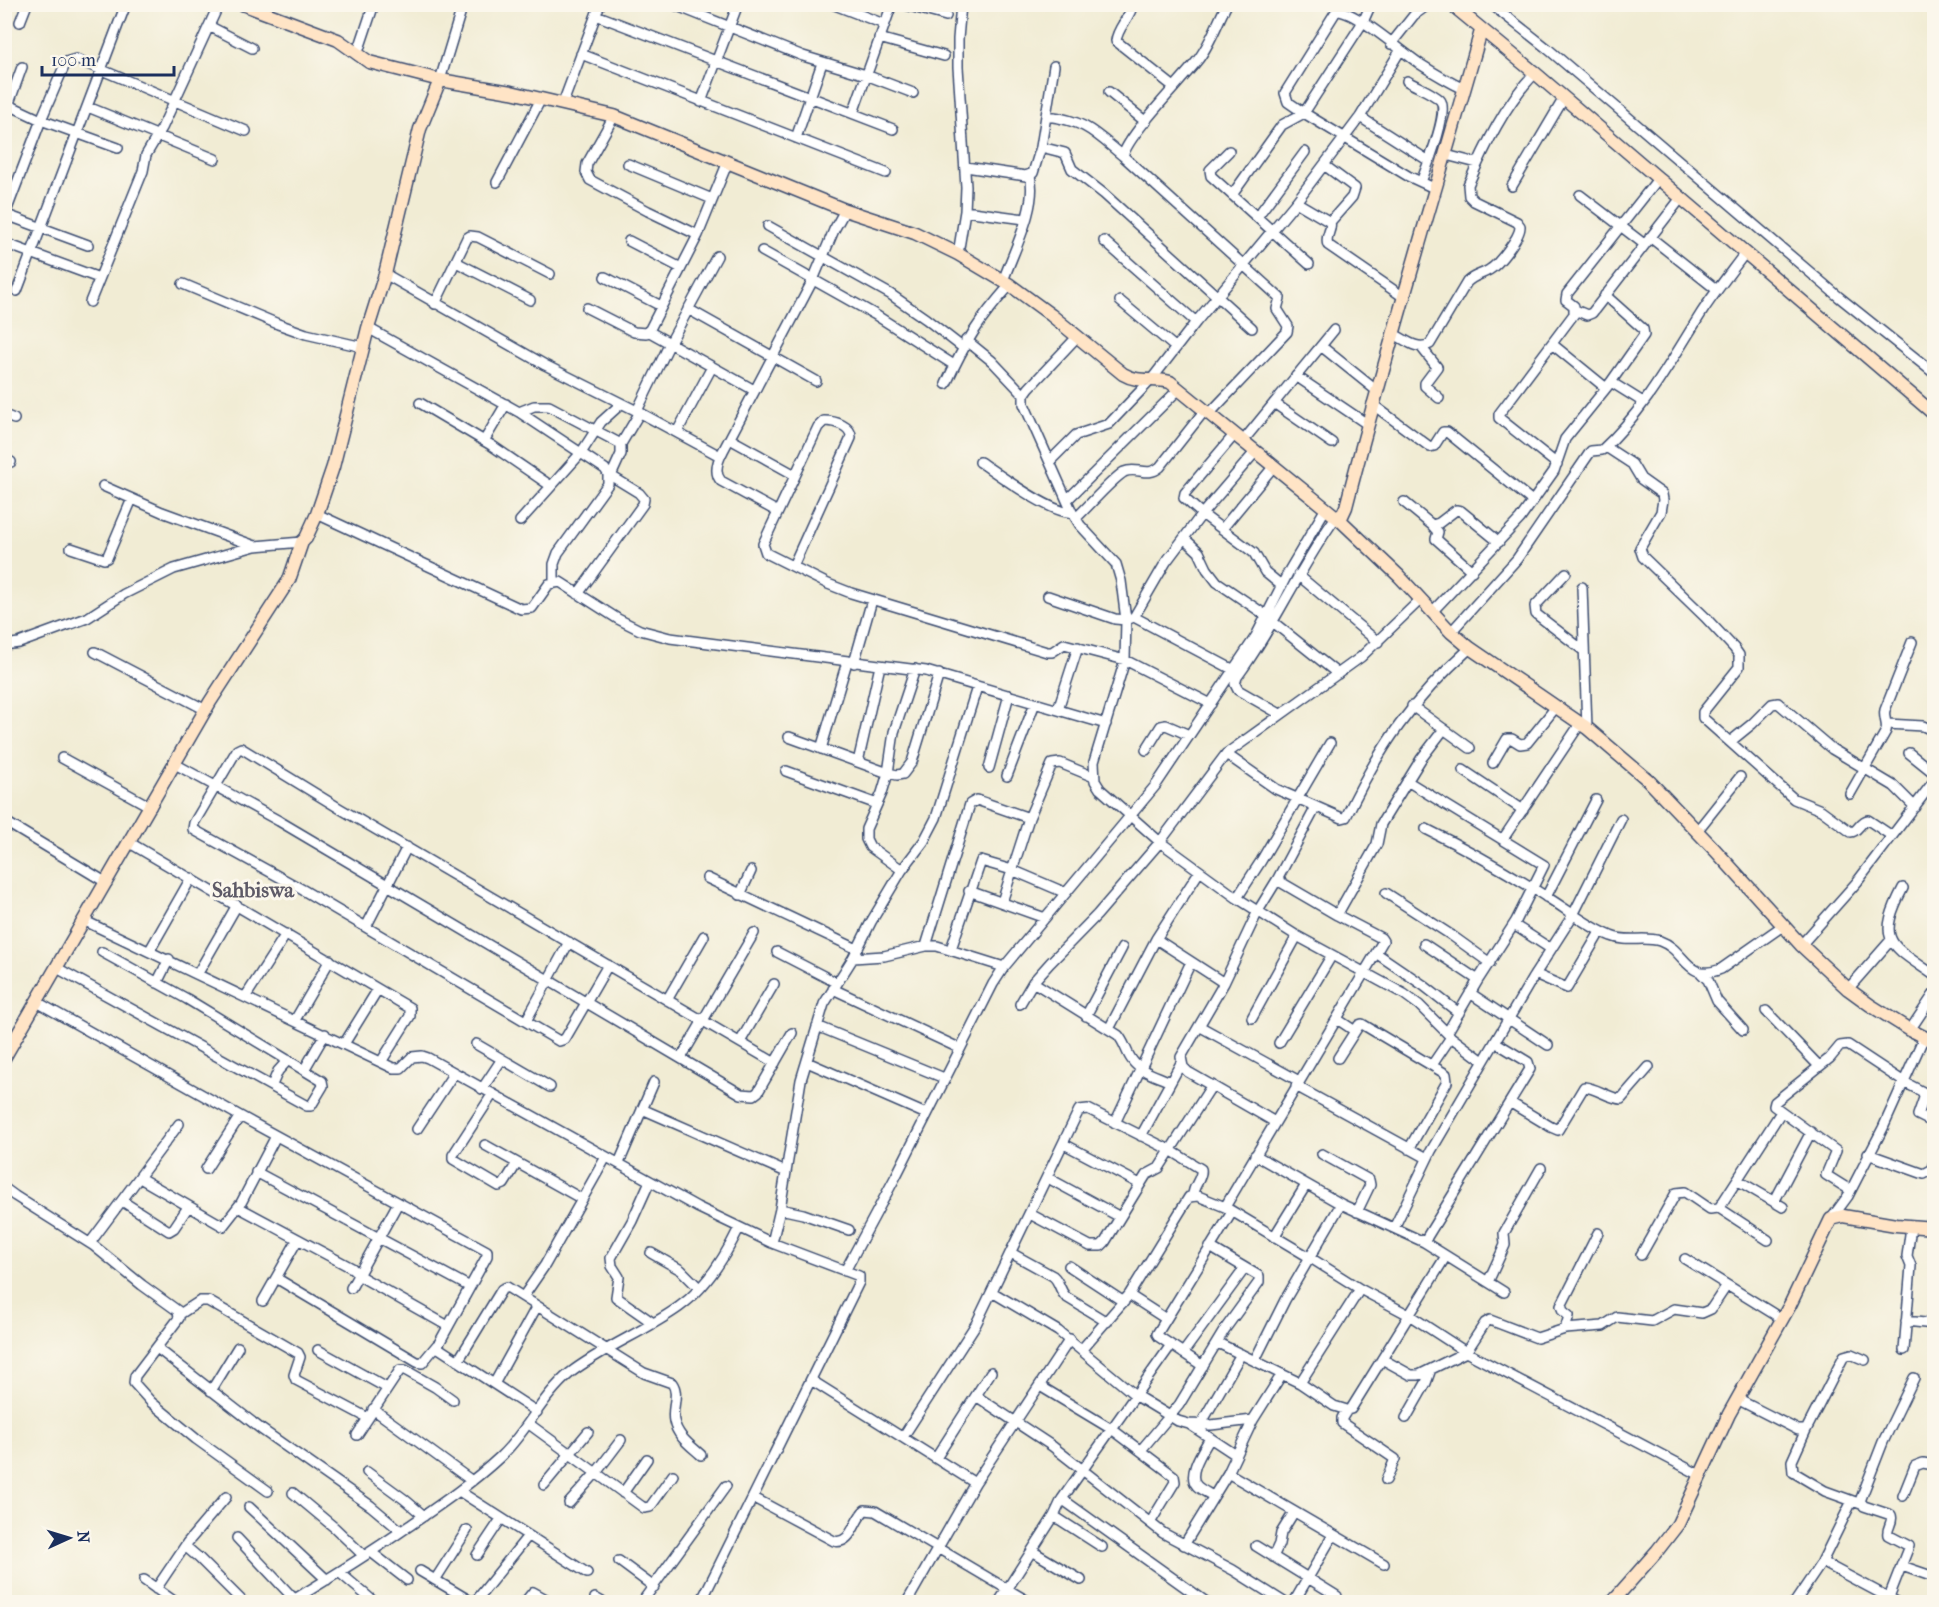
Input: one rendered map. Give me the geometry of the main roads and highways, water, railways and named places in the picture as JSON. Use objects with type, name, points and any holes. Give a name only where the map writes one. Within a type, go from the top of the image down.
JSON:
[{"type":"district","name":"Sahbiswa","points":[[253,890]]}]
